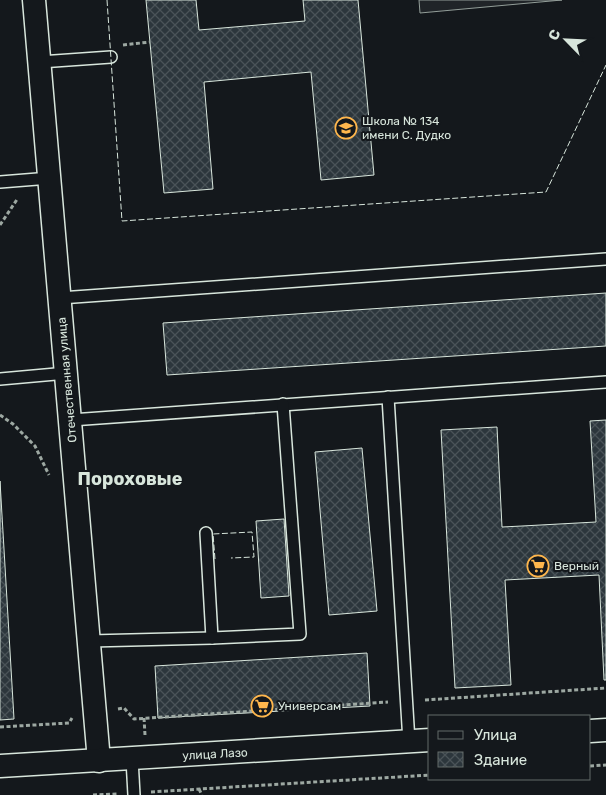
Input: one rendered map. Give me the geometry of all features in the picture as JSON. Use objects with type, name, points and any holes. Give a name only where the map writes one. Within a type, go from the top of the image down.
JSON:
[{"type":"street","name":"Отечественная улица","points":[[34,0],[40,62],[40,179],[60,298],[99,760]]},
{"type":"street","points":[[591,731],[606,730]]},
{"type":"street","name":"улица Лазо","points":[[0,766],[419,741]]},
{"type":"lane","points":[[40,62],[111,58]]},
{"type":"lane","points":[[0,182],[40,179]]},
{"type":"lane","points":[[60,298],[606,259]]},
{"type":"lane","points":[[0,379],[67,373]]},
{"type":"lane","points":[[71,420],[606,382]]},
{"type":"lane","points":[[388,397],[405,701],[419,741]]},
{"type":"lane","points":[[90,641],[300,634],[283,404]]},
{"type":"lane","points":[[206,533],[212,638]]},
{"type":"lane","points":[[132,759],[134,794]]},
{"type":"path","points":[[128,44],[150,42]]},
{"type":"path","points":[[0,225],[40,179]]},
{"type":"path","points":[[0,416],[13,424],[35,446],[50,477]]},
{"type":"path","points":[[111,709],[124,708],[134,719],[606,688]]},
{"type":"path","points":[[0,727],[69,723],[76,712]]},
{"type":"path","points":[[591,766],[606,764]]},
{"type":"path","points":[[93,795],[428,775]]},
{"type":"path","points":[[198,789],[202,795]]},
{"type":"shaded area","points":[[419,0],[562,0],[420,13]]},
{"type":"building","points":[[146,0],[196,0],[199,30],[305,21],[303,0],[358,0],[374,175],[321,180],[311,72],[204,82],[213,189],[164,193]]},
{"type":"building","points":[[606,293],[606,346],[167,375],[163,323]]},
{"type":"building","points":[[606,420],[606,680],[604,680],[599,575],[505,580],[511,685],[455,688],[441,430],[497,427],[502,527],[596,522],[590,421]]},
{"type":"building","points":[[362,448],[377,611],[329,615],[315,452]]},
{"type":"building","points":[[0,481],[14,719],[0,720]]},
{"type":"building","points":[[284,519],[289,596],[261,598],[256,521]]},
{"type":"building","points":[[367,653],[370,706],[158,718],[155,666]]},
{"type":"fence","points":[[107,0],[122,221],[546,192],[606,65]]},
{"type":"fence","points":[[215,559],[213,534],[252,532],[254,557],[231,558]]},
{"type":"place","name":"Школа № 134 имени С. Дудко","points":[[346,128]]},
{"type":"place","name":"Верный","points":[[538,566]]},
{"type":"place","name":"Универсам","points":[[262,706]]},
{"type":"district","name":"Пороховые","points":[[130,479]]}]
